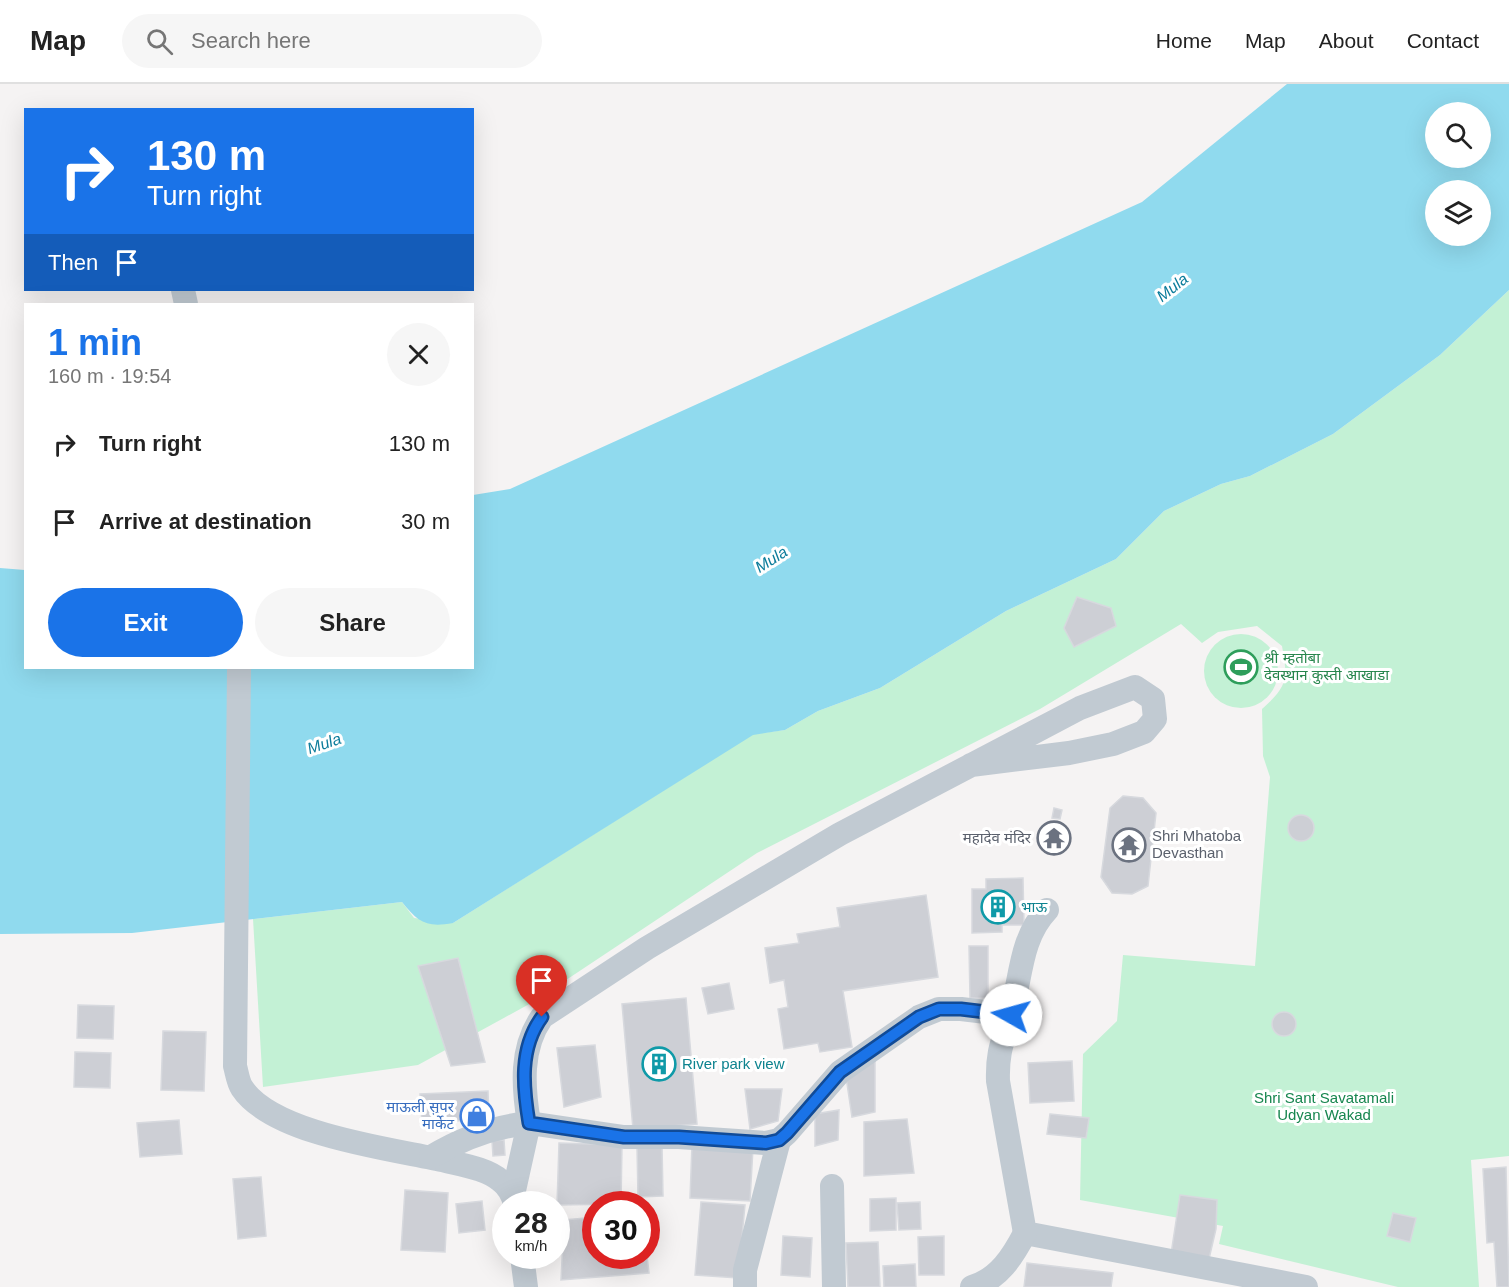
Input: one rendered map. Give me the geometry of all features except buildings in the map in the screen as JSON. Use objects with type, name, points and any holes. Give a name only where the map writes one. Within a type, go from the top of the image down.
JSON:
[{"type":"street","points":[[239,669],[235,1066],[241,1087],[254,1102],[298,1125],[344,1140],[467,1166],[501,1180],[508,1191]]},
{"type":"street","points":[[516,1191],[529,1123],[522,1086],[530,1040],[542,1017],[647,948],[840,834],[971,765],[1080,708],[1135,687],[1153,699],[1155,719],[1144,732],[1113,744],[1069,753],[971,765]]},
{"type":"street","points":[[972,1287],[983,1284],[1012,1259],[1026,1233],[998,1081],[997,1059],[1011,1015],[1024,952],[1035,925],[1047,910]]},
{"type":"street","points":[[745,1287],[748,1258],[779,1140],[840,1072],[919,1017],[939,1009],[961,1009],[1011,1015]]},
{"type":"street","points":[[431,1157],[461,1139],[502,1126],[529,1123],[624,1137],[679,1137],[766,1143],[779,1140]]},
{"type":"street","points":[[832,1186],[834,1287]]},
{"type":"street","points":[[1026,1233],[1306,1287]]},
{"type":"street","points":[[524,1269],[526,1287]]},
{"type":"green space","name":"Shri Sant Savatamali Udyan Wakad","points":[[1509,290],[1509,1156],[1471,1160],[1479,1287],[1398,1287],[1219,1244],[1223,1226],[1080,1200],[1083,1054],[1117,1021],[1123,955],[1255,966],[1270,777],[1263,756],[1262,709],[1281,688],[1285,674],[1282,646],[1257,626],[1218,632],[1202,643],[1181,624],[1040,709],[757,853],[533,1002],[418,1065],[263,1087],[253,919],[402,902],[414,918],[453,923],[753,734],[785,730],[818,711],[880,688],[1006,611],[1116,559],[1164,511],[1221,484],[1250,476],[1333,434],[1440,355]]},
{"type":"green space","name":"श्री म्हतोबा देवस्थान कुस्ती आखाडा","points":[[1234,634],[1248,634],[1262,640],[1272,650],[1278,664],[1278,678],[1272,692],[1262,702],[1248,708],[1234,708],[1220,702],[1210,692],[1204,678],[1204,664],[1210,650],[1220,640]]},
{"type":"water","name":"Mula","points":[[1287,84],[1509,84],[1509,290],[1440,355],[1333,434],[1250,476],[1221,484],[1164,511],[1116,559],[1006,611],[880,688],[818,711],[785,730],[753,735],[453,923],[436,925],[423,922],[402,902],[132,933],[0,934],[0,568],[24,570],[24,669],[474,669],[474,495],[510,489],[1142,202]]},
{"type":"place","name":"श्री म्हतोबा देवस्थान कुस्ती आखाडा","points":[[1241,667]]},
{"type":"place","name":"महादेव मंदिर","points":[[1054,838]]},
{"type":"place","name":"Shri Mhatoba Devasthan","points":[[1129,845]]},
{"type":"place","name":"भाऊ","points":[[998,907]]},
{"type":"place","name":"River park view","points":[[659,1064]]},
{"type":"place","name":"माऊली सुपर मार्केट","points":[[477,1116]]},
{"type":"route","points":[[542,1017],[533,1029],[522,1086],[529,1123],[624,1137],[679,1137],[766,1143],[779,1140],[787,1133],[840,1072],[919,1017],[939,1009],[961,1009],[1011,1015]]}]
